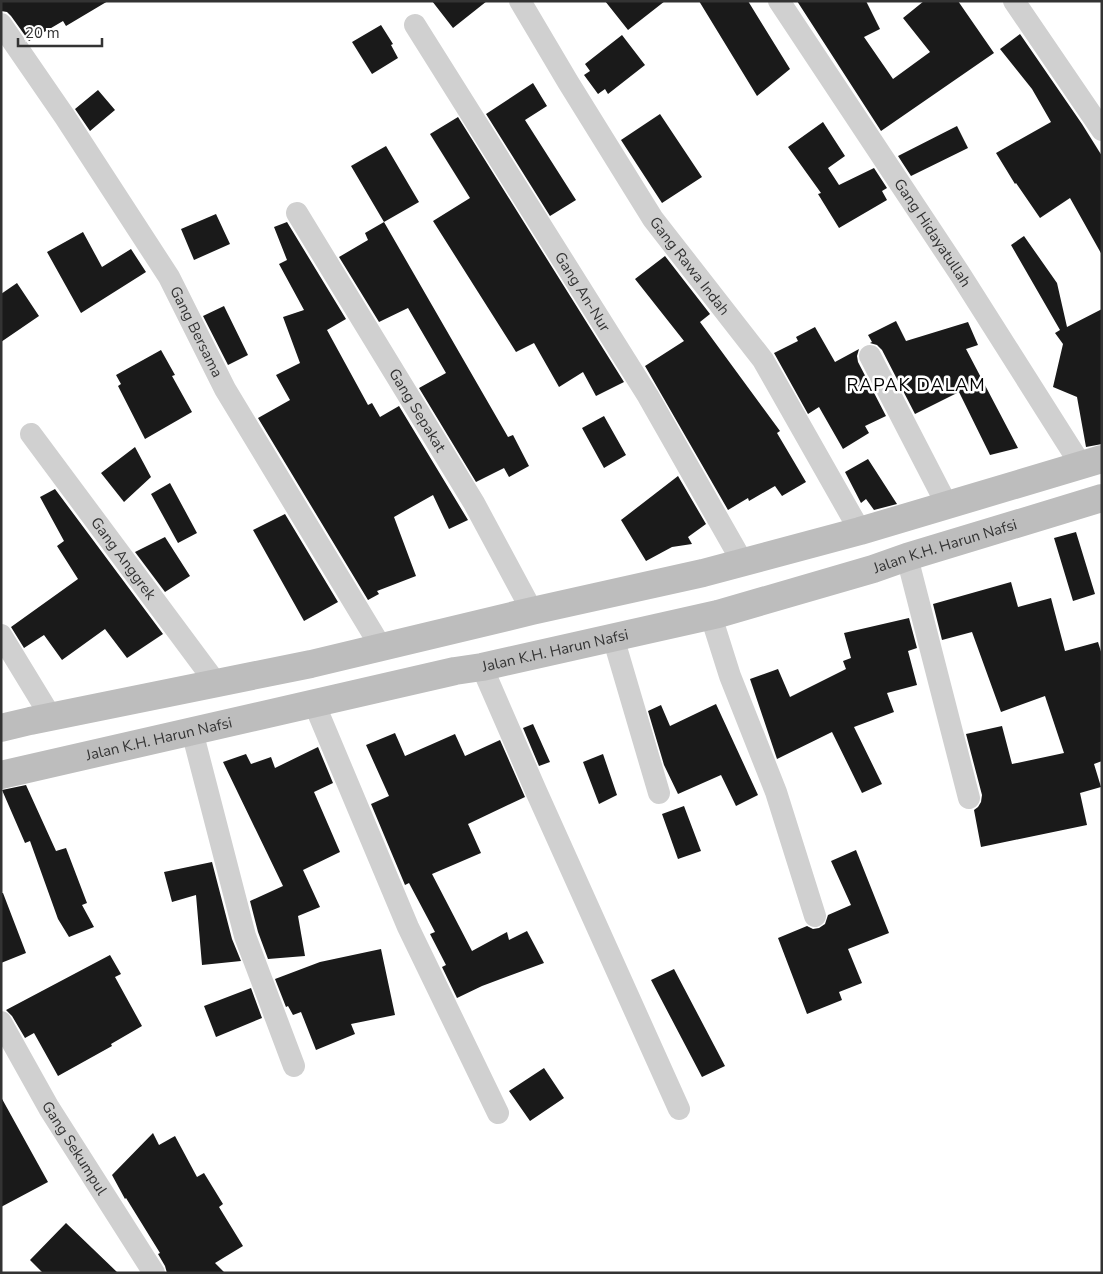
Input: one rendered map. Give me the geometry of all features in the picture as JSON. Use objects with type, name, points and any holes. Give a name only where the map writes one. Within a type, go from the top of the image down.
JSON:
[{"type":"main road","points":[[1,728],[312,664],[532,611],[703,573],[860,531],[1091,462]]},
{"type":"main road","name":"Jalan K.H. Harun Nafsi","points":[[1,775],[314,702],[711,616],[840,579],[1102,498]]},
{"type":"main road","points":[[829,539],[840,579]]},
{"type":"street","name":"Gang Rawa Indah","points":[[520,1],[652,219],[763,360],[860,531]]},
{"type":"street","name":"Gang Hidayatullah","points":[[779,1],[960,274],[1091,462]]},
{"type":"street","points":[[1014,1],[1102,130]]},
{"type":"street","name":"Gang Bersama","points":[[1,24],[65,117],[169,277],[225,389],[381,647]]},
{"type":"street","name":"Gang An-Nur","points":[[414,26],[648,396],[743,563]]},
{"type":"street","name":"Gang Sepakat","points":[[297,213],[474,503],[532,611]]},
{"type":"street","points":[[870,356],[948,505]]},
{"type":"street","name":"Gang Anggrek","points":[[31,434],[216,683]]},
{"type":"street","points":[[907,557],[970,798]]},
{"type":"street","points":[[711,616],[730,676],[776,792],[815,916]]},
{"type":"street","points":[[1,635],[51,717]]},
{"type":"street","points":[[614,637],[659,794]]},
{"type":"street","points":[[482,667],[679,1109]]},
{"type":"street","points":[[314,702],[408,927],[498,1113]]},
{"type":"street","points":[[192,731],[245,936],[294,1066]]},
{"type":"street","name":"Gang Sekumpul","points":[[1,1022],[49,1108],[154,1273]]},
{"type":"building","points":[[1,1],[108,1],[66,26],[63,21],[29,41],[11,16],[7,12],[1,11]]},
{"type":"building","points":[[432,1],[487,1],[453,28]]},
{"type":"building","points":[[605,1],[665,1],[628,30]]},
{"type":"building","points":[[699,1],[748,1],[790,69],[757,96]]},
{"type":"building","points":[[797,1],[866,1],[880,29],[864,37],[893,79],[930,52],[903,18],[924,1],[958,1],[994,53],[881,131]]},
{"type":"building","points":[[381,25],[393,44],[391,45],[398,58],[372,74],[352,42]]},
{"type":"building","points":[[1020,34],[1102,156],[1102,255],[1070,198],[1040,218],[1015,184],[996,153],[1051,122],[1032,89],[1000,49]]},
{"type":"building","points":[[622,35],[645,65],[608,94],[605,89],[598,94],[584,75],[590,71],[585,64]]},
{"type":"building","points":[[533,83],[547,106],[525,120],[576,200],[550,216],[486,114]]},
{"type":"building","points":[[98,90],[115,110],[90,131],[75,109]]},
{"type":"building","points":[[660,114],[702,177],[662,203],[621,140]]},
{"type":"building","points":[[458,117],[624,382],[596,396],[583,372],[559,387],[534,343],[516,352],[433,221],[470,198],[430,134]]},
{"type":"building","points":[[823,122],[845,156],[828,168],[839,185],[874,168],[887,188],[882,191],[887,200],[839,228],[818,194],[821,193],[788,147]]},
{"type":"building","points":[[957,126],[968,148],[911,176],[898,156]]},
{"type":"building","points":[[386,146],[419,202],[384,222],[351,166]]},
{"type":"building","points":[[216,214],[230,244],[194,260],[181,229]]},
{"type":"building","points":[[287,222],[346,319],[327,330],[368,405],[372,403],[380,417],[399,406],[468,520],[449,529],[433,495],[394,517],[416,576],[377,591],[379,594],[368,600],[258,418],[290,400],[276,375],[300,363],[283,317],[304,310],[279,264],[287,260],[274,227]]},
{"type":"building","points":[[384,222],[508,437],[513,435],[529,466],[509,477],[504,468],[476,482],[419,388],[446,373],[408,308],[379,322],[339,257],[368,240],[365,233]]},
{"type":"building","points":[[83,232],[102,267],[131,249],[146,272],[81,313],[47,252]]},
{"type":"building","points":[[1024,236],[1057,283],[1067,327],[1102,309],[1102,444],[1086,447],[1077,397],[1053,387],[1063,344],[1055,333],[1060,330],[1011,245]]},
{"type":"building","points":[[665,256],[710,314],[700,322],[780,431],[777,433],[806,482],[782,496],[775,486],[749,501],[748,498],[728,510],[645,366],[684,341],[635,279]]},
{"type":"building","points":[[17,283],[39,316],[1,342],[1,294]]},
{"type":"building","points":[[224,306],[248,355],[228,365],[203,316]]},
{"type":"building","points":[[896,321],[906,341],[968,322],[978,345],[966,349],[1018,448],[990,455],[959,392],[915,414],[882,350],[877,345],[870,343],[872,342],[868,335]]},
{"type":"building","points":[[815,327],[835,362],[859,349],[858,362],[886,416],[865,426],[869,433],[843,449],[819,407],[808,414],[774,353],[798,341],[796,337]]},
{"type":"building","points":[[161,350],[175,375],[172,376],[192,412],[145,439],[118,386],[121,384],[116,375]]},
{"type":"building","points":[[604,416],[626,455],[604,468],[582,428]]},
{"type":"building","points":[[135,447],[151,477],[124,502],[101,473]]},
{"type":"building","points":[[868,459],[897,504],[874,510],[866,499],[861,503],[845,472]]},
{"type":"building","points":[[678,476],[706,524],[688,537],[692,544],[672,547],[646,561],[621,520]]},
{"type":"building","points":[[170,483],[197,533],[178,543],[151,494]]},
{"type":"building","points":[[55,489],[163,634],[127,658],[105,629],[62,660],[44,635],[24,648],[11,627],[78,579],[57,546],[64,541],[40,497]]},
{"type":"building","points":[[285,514],[338,602],[304,621],[253,530]]},
{"type":"building","points":[[1076,532],[1095,594],[1073,601],[1054,538]]},
{"type":"building","points":[[165,537],[190,576],[165,592],[135,552]]},
{"type":"building","points":[[1011,582],[1018,607],[1051,598],[1065,651],[1098,642],[1102,655],[1102,761],[1094,764],[1101,787],[1080,793],[1087,825],[981,847],[974,810],[981,802],[982,795],[966,734],[1002,726],[1012,764],[1064,753],[1045,696],[1001,712],[972,632],[942,640],[933,604]]},
{"type":"building","points":[[909,618],[917,648],[908,651],[917,685],[887,693],[894,712],[854,727],[882,784],[862,793],[832,732],[777,759],[750,679],[778,669],[790,697],[846,669],[843,661],[851,658],[844,633]]},
{"type":"building","points":[[716,704],[758,795],[736,806],[721,775],[678,794],[664,765],[648,711],[661,705],[670,726]]},
{"type":"building","points":[[533,724],[550,762],[539,766],[523,728]]},
{"type":"building","points":[[395,733],[405,756],[455,734],[465,756],[500,740],[525,797],[468,824],[481,853],[432,874],[472,951],[507,932],[509,940],[527,931],[544,963],[482,986],[457,998],[442,967],[446,965],[430,934],[435,932],[409,883],[405,885],[371,804],[389,796],[366,745]]},
{"type":"building","points":[[318,747],[333,783],[314,792],[340,852],[303,870],[320,907],[298,916],[305,956],[268,959],[258,932],[250,901],[283,886],[223,762],[246,754],[251,764],[271,757],[275,768]]},
{"type":"building","points":[[603,754],[617,795],[599,804],[583,762]]},
{"type":"building","points":[[26,785],[56,851],[66,848],[87,903],[82,905],[94,927],[69,937],[58,919],[30,841],[25,843],[2,790]]},
{"type":"building","points":[[684,806],[701,851],[678,859],[662,814]]},
{"type":"building","points":[[856,850],[889,933],[848,949],[862,983],[839,992],[842,1000],[807,1014],[778,938],[807,926],[813,929],[819,928],[825,924],[828,915],[851,905],[831,861]]},
{"type":"building","points":[[212,862],[232,939],[241,961],[202,965],[196,895],[172,902],[164,872]]},
{"type":"building","points":[[1,893],[3,893],[26,953],[1,963]]},
{"type":"building","points":[[381,949],[395,1015],[351,1024],[355,1034],[316,1050],[301,1012],[293,1015],[288,1006],[286,1007],[275,979],[320,962]]},
{"type":"building","points":[[110,955],[121,974],[115,977],[142,1026],[111,1044],[112,1046],[58,1076],[34,1033],[25,1038],[12,1016],[6,1010]]},
{"type":"building","points":[[674,969],[725,1066],[702,1077],[651,980]]},
{"type":"building","points":[[251,988],[262,1018],[216,1037],[204,1006]]},
{"type":"building","points":[[544,1068],[564,1098],[530,1121],[509,1091]]},
{"type":"building","points":[[1,1097],[48,1182],[1,1207]]},
{"type":"building","points":[[153,1133],[159,1145],[175,1136],[197,1177],[204,1173],[223,1204],[219,1207],[243,1246],[215,1263],[225,1273],[167,1273],[158,1254],[160,1253],[125,1199],[112,1175]]},
{"type":"building","points":[[66,1223],[118,1273],[43,1273],[30,1260]]},
{"type":"district","name":"RAPAK DALAM","points":[[916,385]]}]
